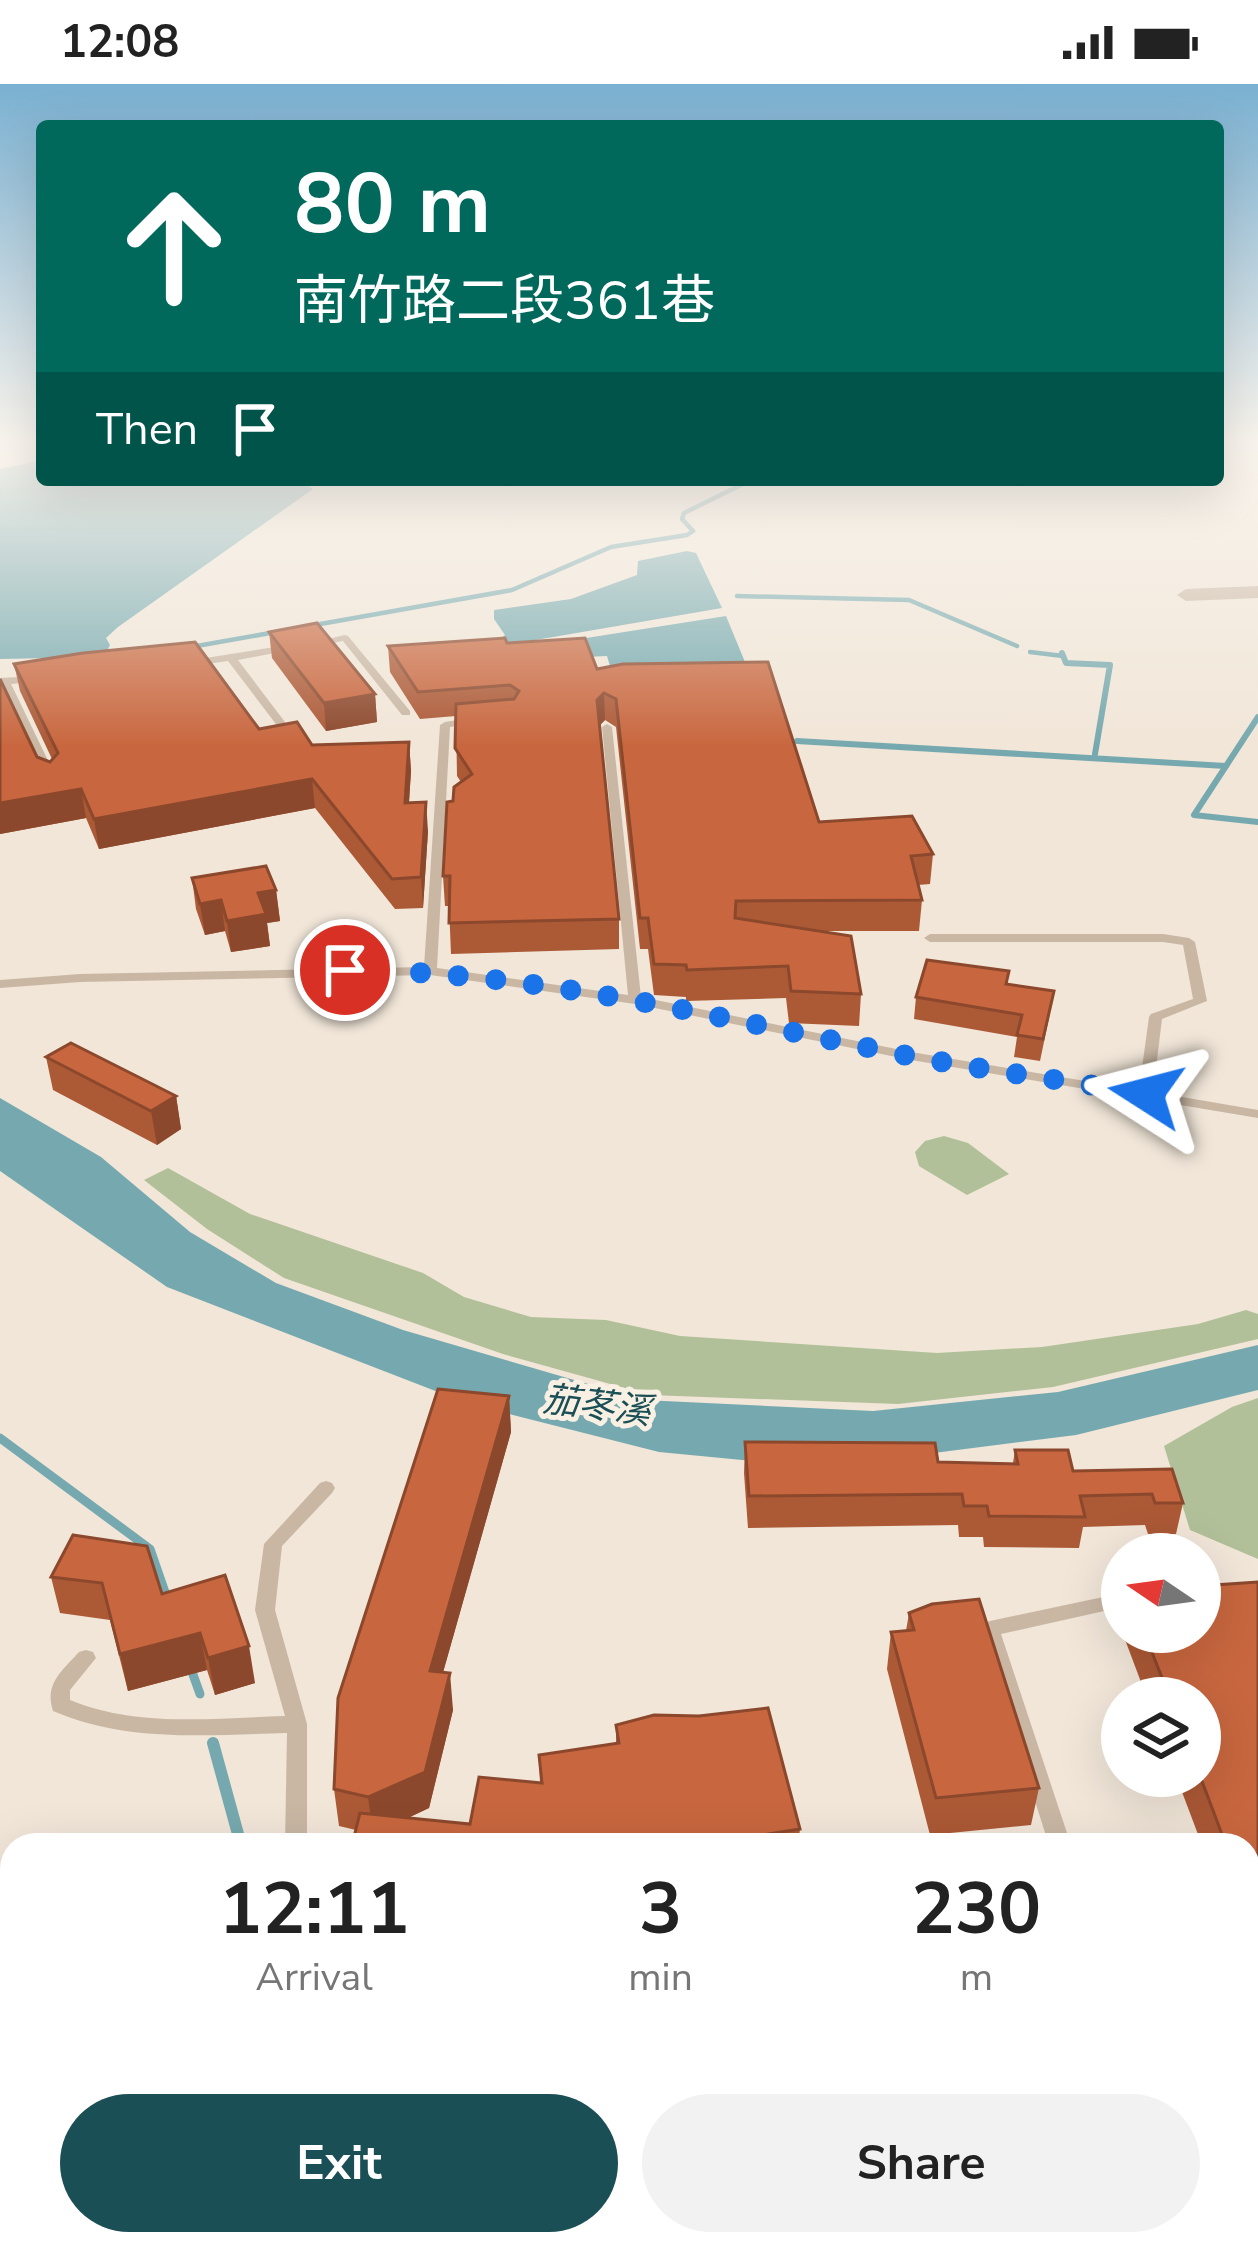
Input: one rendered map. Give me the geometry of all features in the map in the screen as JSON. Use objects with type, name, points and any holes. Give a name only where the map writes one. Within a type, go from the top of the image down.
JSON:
[{"type":"street","points":[[1186,595],[1258,592]]},
{"type":"lane","points":[[168,666],[345,638],[406,713]]},
{"type":"lane","points":[[231,658],[286,730]]},
{"type":"lane","points":[[46,678],[3,681],[53,784]]},
{"type":"lane","points":[[430,971],[446,724],[481,721]]},
{"type":"lane","points":[[608,727],[634,1000]]},
{"type":"lane","points":[[930,938],[1189,942],[1200,1001],[1156,1016],[1146,1094]]},
{"type":"lane","points":[[0,984],[430,971],[634,1000],[860,1046],[1258,1114]]},
{"type":"lane","points":[[296,1833],[296,1724],[265,1610],[273,1544],[326,1488]]},
{"type":"lane","points":[[1056,1833],[990,1630],[1101,1605]]},
{"type":"lane","points":[[86,1658],[60,1688],[60,1705],[86,1719],[171,1725],[296,1724]]},
{"type":"green space","points":[[944,1136],[968,1143],[1009,1174],[967,1195],[919,1166],[915,1152],[925,1141]]},
{"type":"green space","points":[[168,1168],[250,1214],[423,1273],[464,1297],[531,1317],[606,1320],[680,1336],[937,1353],[1042,1347],[1198,1324],[1246,1310],[1258,1314],[1258,1339],[1053,1387],[898,1404],[650,1395],[503,1354],[284,1278],[207,1229],[144,1180]]},
{"type":"green space","points":[[1258,1398],[1258,1559],[1221,1543],[1221,1533],[1190,1530],[1164,1446],[1232,1407]]},
{"type":"water","points":[[0,543],[236,543],[118,627],[106,638],[110,645],[104,657],[0,659]]},
{"type":"water","points":[[696,553],[722,608],[507,645],[499,640],[505,635],[494,619],[494,610],[571,599],[637,575],[638,561]]},
{"type":"water","points":[[726,616],[752,679],[615,683],[607,656],[545,659],[510,650]]},
{"type":"water","name":"茄苳溪","points":[[0,1098],[101,1157],[190,1232],[276,1283],[403,1330],[643,1400],[873,1411],[1058,1392],[1258,1345],[1258,1390],[1076,1435],[918,1455],[763,1462],[659,1452],[469,1404],[167,1287],[0,1171]]},
{"type":"building","points":[[317,623],[375,694],[324,703],[269,632]]},
{"type":"building","points":[[505,638],[507,643],[585,638],[597,669],[623,664],[768,662],[819,822],[912,816],[933,854],[911,856],[922,900],[736,901],[735,918],[851,936],[861,994],[791,991],[788,966],[687,970],[686,965],[654,964],[648,918],[640,918],[616,699],[604,693],[597,700],[619,919],[449,923],[450,876],[443,876],[447,802],[453,801],[454,787],[472,774],[455,748],[456,704],[514,699],[519,691],[510,685],[418,692],[388,646]]},
{"type":"building","points":[[195,642],[259,729],[297,722],[312,745],[409,742],[405,803],[426,802],[421,877],[392,879],[312,779],[94,819],[81,789],[0,803],[0,679],[37,757],[50,762],[58,753],[14,664]]},
{"type":"building","points":[[266,866],[276,890],[258,893],[266,914],[227,921],[221,900],[200,904],[192,878]]},
{"type":"building","points":[[927,960],[1009,971],[1006,984],[1054,991],[1043,1039],[1017,1035],[1022,1015],[916,997]]},
{"type":"building","points":[[71,1043],[176,1096],[151,1111],[46,1057]]},
{"type":"building","points":[[438,1389],[509,1396],[430,1671],[450,1673],[425,1772],[368,1797],[334,1789],[338,1698]]},
{"type":"building","points":[[745,1442],[935,1443],[938,1462],[1018,1464],[1015,1450],[1068,1450],[1073,1471],[1172,1469],[1183,1503],[1155,1503],[1152,1494],[1080,1496],[1085,1517],[989,1516],[987,1506],[964,1506],[962,1494],[749,1496]]},
{"type":"building","points":[[73,1535],[147,1546],[162,1594],[225,1575],[249,1646],[208,1658],[200,1633],[120,1654],[102,1583],[51,1577]]},
{"type":"building","points":[[1258,1582],[1258,1833],[1221,1833],[1208,1797],[1221,1797],[1221,1677],[1162,1677],[1152,1653],[1221,1653],[1221,1585]]},
{"type":"building","points":[[979,1599],[1039,1788],[936,1798],[891,1632],[914,1630],[909,1613],[932,1604]]},
{"type":"building","points":[[768,1708],[800,1829],[775,1833],[355,1833],[360,1813],[470,1824],[479,1777],[542,1783],[539,1755],[619,1743],[616,1725],[654,1715],[699,1716]]},
{"type":"waterway","points":[[309,626],[512,590],[611,547],[634,543]]},
{"type":"waterway","points":[[737,596],[909,600],[1017,646]]},
{"type":"waterway","points":[[191,647],[276,632]]},
{"type":"waterway","points":[[1030,652],[1063,656]]},
{"type":"waterway","points":[[1062,653],[1066,663],[1110,665],[1095,754]]},
{"type":"waterway","points":[[1226,766],[1258,717]]},
{"type":"waterway","points":[[797,741],[1226,766]]},
{"type":"waterway","points":[[1226,766],[1194,815],[1258,822]]},
{"type":"waterway","points":[[0,1438],[150,1549],[167,1598]]},
{"type":"waterway","points":[[191,1669],[200,1694]]},
{"type":"waterway","points":[[213,1743],[238,1833]]},
{"type":"route","points":[[345,970],[430,971],[634,1000],[911,1057],[1146,1094]]}]
